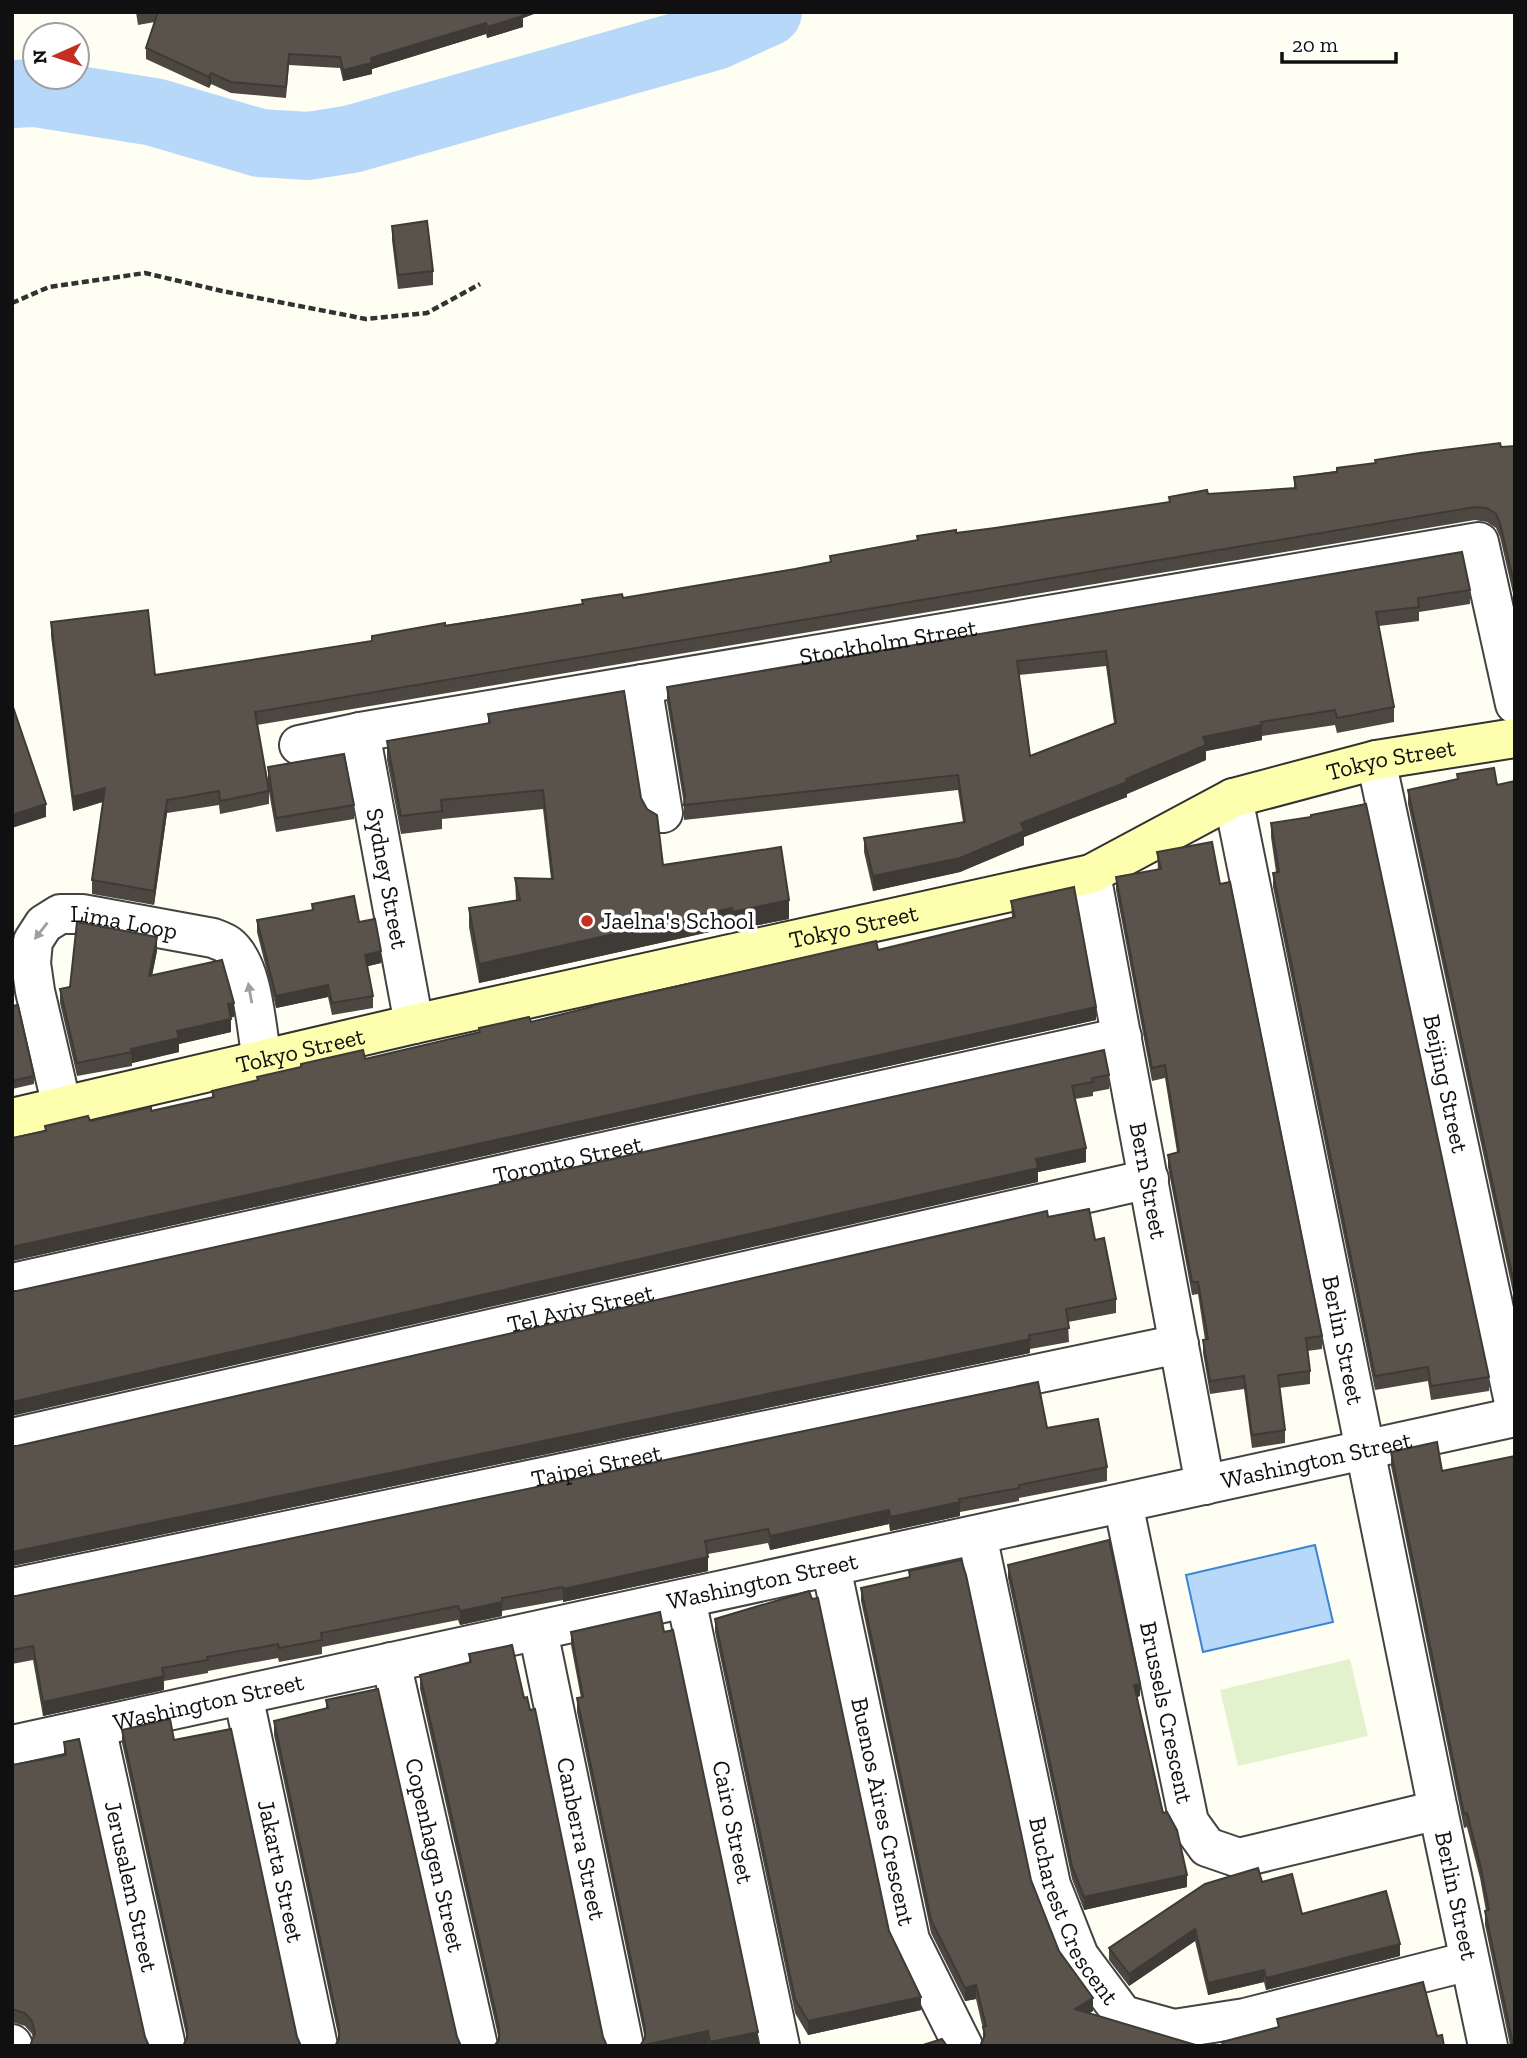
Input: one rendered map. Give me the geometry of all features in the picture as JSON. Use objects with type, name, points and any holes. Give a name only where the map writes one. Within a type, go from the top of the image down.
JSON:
[{"type":"street","name":"Stockholm Street","points":[[299,745],[360,732],[1479,542],[1515,704]]},
{"type":"street","points":[[642,684],[663,813]]},
{"type":"street","name":"Sydney Street","points":[[360,732],[414,1024]]},
{"type":"street","name":"Tokyo Street","points":[[12,1118],[414,1024],[1091,874],[1233,798],[1376,760],[1515,738]]},
{"type":"street","name":"Beijing Street","points":[[1376,760],[1515,1407]]},
{"type":"street","name":"Berlin Street","points":[[1233,798],[1488,2046]]},
{"type":"street","name":"Bern Street","points":[[1091,874],[1205,1485]]},
{"type":"street","name":"Lima Loop","points":[[62,1107],[31,963],[33,941],[44,924],[60,914],[95,917],[213,938],[228,945],[241,959],[246,974],[261,1060]]},
{"type":"street","name":"Toronto Street","points":[[12,1283],[1122,1037]]},
{"type":"street","name":"Tel Aviv Street","points":[[12,1438],[1149,1179]]},
{"type":"street","name":"Taipei Street","points":[[12,1588],[1179,1344]]},
{"type":"street","name":"Washington Street","points":[[12,1745],[1515,1418]]},
{"type":"street","name":"Brussels Crescent","points":[[1123,1503],[1189,1822],[1207,1847],[1239,1858],[1438,1810]]},
{"type":"street","name":"Bucharest Crescent","points":[[977,1535],[1051,1885],[1079,1956],[1123,2015],[1174,2029],[1245,2018],[1469,1961]]},
{"type":"street","name":"Buenos Aires Crescent","points":[[831,1567],[910,1940],[963,2046]]},
{"type":"street","name":"Cairo Street","points":[[686,1599],[780,2046]]},
{"type":"street","name":"Canberra Street","points":[[538,1631],[624,2046]]},
{"type":"street","name":"Copenhagen Street","points":[[391,1662],[478,2046]]},
{"type":"street","name":"Jakarta Street","points":[[243,1695],[318,2046]]},
{"type":"street","name":"Jerusalem Street","points":[[96,1727],[166,2046]]},
{"type":"path","points":[[12,303],[49,288],[145,273],[366,319],[427,313],[480,284]]},
{"type":"green space","points":[[1350,1659],[1368,1736],[1238,1766],[1220,1690]]},
{"type":"water","points":[[1315,1545],[1333,1622],[1203,1652],[1186,1575]]},
{"type":"building","points":[[158,12],[522,12],[523,16],[487,27],[486,23],[371,58],[372,63],[343,70],[340,57],[289,54],[286,87],[231,82],[211,73],[209,77],[146,48]]},
{"type":"building","points":[[427,221],[433,271],[398,275],[392,226]]},
{"type":"building","points":[[1500,443],[1501,447],[1515,446],[1515,588],[1496,514],[1487,508],[1475,507],[255,712],[269,791],[220,801],[219,791],[167,800],[154,891],[92,880],[105,788],[73,797],[51,622],[148,610],[155,675],[372,641],[372,636],[445,623],[445,626],[583,604],[582,600],[622,594],[623,598],[795,569],[831,562],[830,556],[918,540],[917,536],[995,528],[1170,502],[1169,497],[1207,490],[1208,494],[1296,488],[1294,477],[1337,472],[1337,468],[1376,463],[1375,460]]},
{"type":"building","points":[[1462,552],[1470,590],[1418,598],[1419,607],[1376,612],[1394,707],[1337,718],[1335,710],[1261,722],[1262,725],[1203,737],[1206,745],[1126,779],[1127,782],[1021,823],[1024,831],[960,858],[873,876],[864,838],[965,822],[958,775],[684,805],[685,795],[667,687]],"holes":[[[1106,651],[1116,723],[1030,756],[1017,661]]]},
{"type":"building","points":[[624,691],[641,798],[647,809],[657,815],[663,865],[781,847],[789,900],[733,912],[732,908],[479,964],[469,908],[520,900],[515,878],[553,879],[543,790],[441,800],[442,811],[401,816],[387,741],[490,723],[488,714]]},
{"type":"building","points":[[12,704],[46,804],[12,815]]},
{"type":"building","points":[[344,754],[354,805],[276,818],[268,767]]},
{"type":"building","points":[[1494,768],[1497,785],[1515,781],[1515,1288],[1408,790],[1458,779],[1457,774]]},
{"type":"building","points":[[1366,804],[1489,1377],[1431,1386],[1428,1367],[1375,1376],[1273,873],[1279,872],[1271,823]]},
{"type":"building","points":[[1212,842],[1220,884],[1230,882],[1322,1336],[1306,1338],[1310,1371],[1278,1375],[1285,1430],[1252,1435],[1244,1376],[1210,1381],[1203,1340],[1208,1339],[1198,1282],[1192,1282],[1168,1155],[1179,1152],[1165,1065],[1152,1068],[1116,877],[1161,869],[1157,852]]},
{"type":"building","points":[[1074,887],[1096,1007],[12,1247],[12,1138],[46,1131],[45,1126],[88,1116],[90,1121],[151,1107],[151,1111],[214,1097],[212,1091],[301,1067],[301,1064],[363,1050],[365,1059],[480,1032],[479,1028],[529,1017],[531,1022],[876,941],[878,950],[1015,917],[1011,901]]},
{"type":"building","points":[[354,896],[359,922],[375,919],[381,951],[365,955],[373,996],[332,1003],[328,985],[276,996],[257,920],[313,910],[312,904]]},
{"type":"building","points":[[77,922],[157,937],[149,976],[222,960],[234,1003],[228,1004],[231,1019],[177,1031],[179,1038],[131,1049],[132,1052],[77,1063],[60,989],[70,987]]},
{"type":"building","points":[[18,1005],[34,1076],[12,1081],[12,1006]]},
{"type":"building","points":[[1104,1050],[1109,1075],[1092,1078],[1093,1082],[1072,1086],[1086,1148],[1036,1159],[1038,1168],[12,1402],[12,1291]]},
{"type":"building","points":[[1089,1209],[1095,1240],[1104,1238],[1116,1299],[1066,1309],[1069,1328],[1029,1335],[1030,1339],[12,1552],[12,1446],[1047,1211],[1048,1217]]},
{"type":"building","points":[[1038,1382],[1047,1428],[1098,1419],[1107,1467],[1019,1485],[1019,1488],[959,1499],[960,1502],[890,1517],[889,1510],[770,1536],[768,1529],[705,1541],[708,1557],[563,1589],[502,1598],[502,1602],[460,1611],[458,1606],[321,1633],[322,1640],[279,1648],[278,1644],[207,1657],[208,1660],[162,1668],[164,1676],[43,1702],[33,1646],[12,1650],[12,1596]]},
{"type":"building","points":[[1437,1442],[1442,1471],[1515,1456],[1515,2046],[1509,2045],[1513,2044],[1485,1911],[1489,1910],[1480,1864],[1467,1813],[1464,1814],[1391,1452]]},
{"type":"building","points":[[1109,1540],[1140,1684],[1134,1685],[1163,1813],[1167,1812],[1177,1830],[1187,1875],[1084,1897],[1072,1866],[1008,1565]]},
{"type":"building","points":[[961,1560],[1031,1880],[1059,1951],[1093,1998],[1075,2009],[1199,2046],[980,2046],[985,2035],[983,2027],[986,2026],[976,1985],[965,1988],[931,1920],[861,1588],[910,1577],[909,1571]]},
{"type":"building","points":[[809,1591],[812,1599],[818,1598],[889,1931],[921,1997],[808,2021],[795,1999],[715,1619]]},
{"type":"building","points":[[660,1612],[664,1632],[673,1630],[758,2032],[710,2042],[708,2031],[640,2046],[645,2038],[645,2028],[577,1698],[583,1697],[571,1632]]},
{"type":"building","points":[[512,1645],[524,1698],[527,1697],[530,1710],[535,1709],[607,2046],[494,2046],[499,2040],[499,2028],[420,1675],[471,1662],[469,1654]]},
{"type":"building","points":[[378,1689],[461,2046],[335,2046],[339,2039],[339,2028],[274,1721],[328,1708],[326,1700]]},
{"type":"building","points":[[170,1719],[174,1740],[231,1729],[301,2046],[183,2046],[187,2038],[187,2028],[122,1730]]},
{"type":"building","points":[[79,1739],[149,2046],[30,2046],[35,2033],[32,2021],[25,2013],[12,2009],[12,1765],[66,1755],[64,1742]]},
{"type":"building","points":[[1258,1868],[1262,1882],[1292,1874],[1302,1914],[1386,1891],[1400,1944],[1266,1978],[1264,1970],[1208,1983],[1195,1929],[1129,1974],[1109,1948],[1205,1884]]},
{"type":"building","points":[[1423,1982],[1437,2036],[1442,2035],[1444,2046],[1223,2046],[1222,2042],[1279,2027],[1277,2019]]},
{"type":"building","points":[[942,2039],[947,2046],[920,2046]]},
{"type":"waterway","points":[[12,94],[35,93],[154,112],[260,143],[308,146],[352,139],[715,36],[768,12]]},
{"type":"place","name":"Jaelna's School","points":[[587,921]]}]
